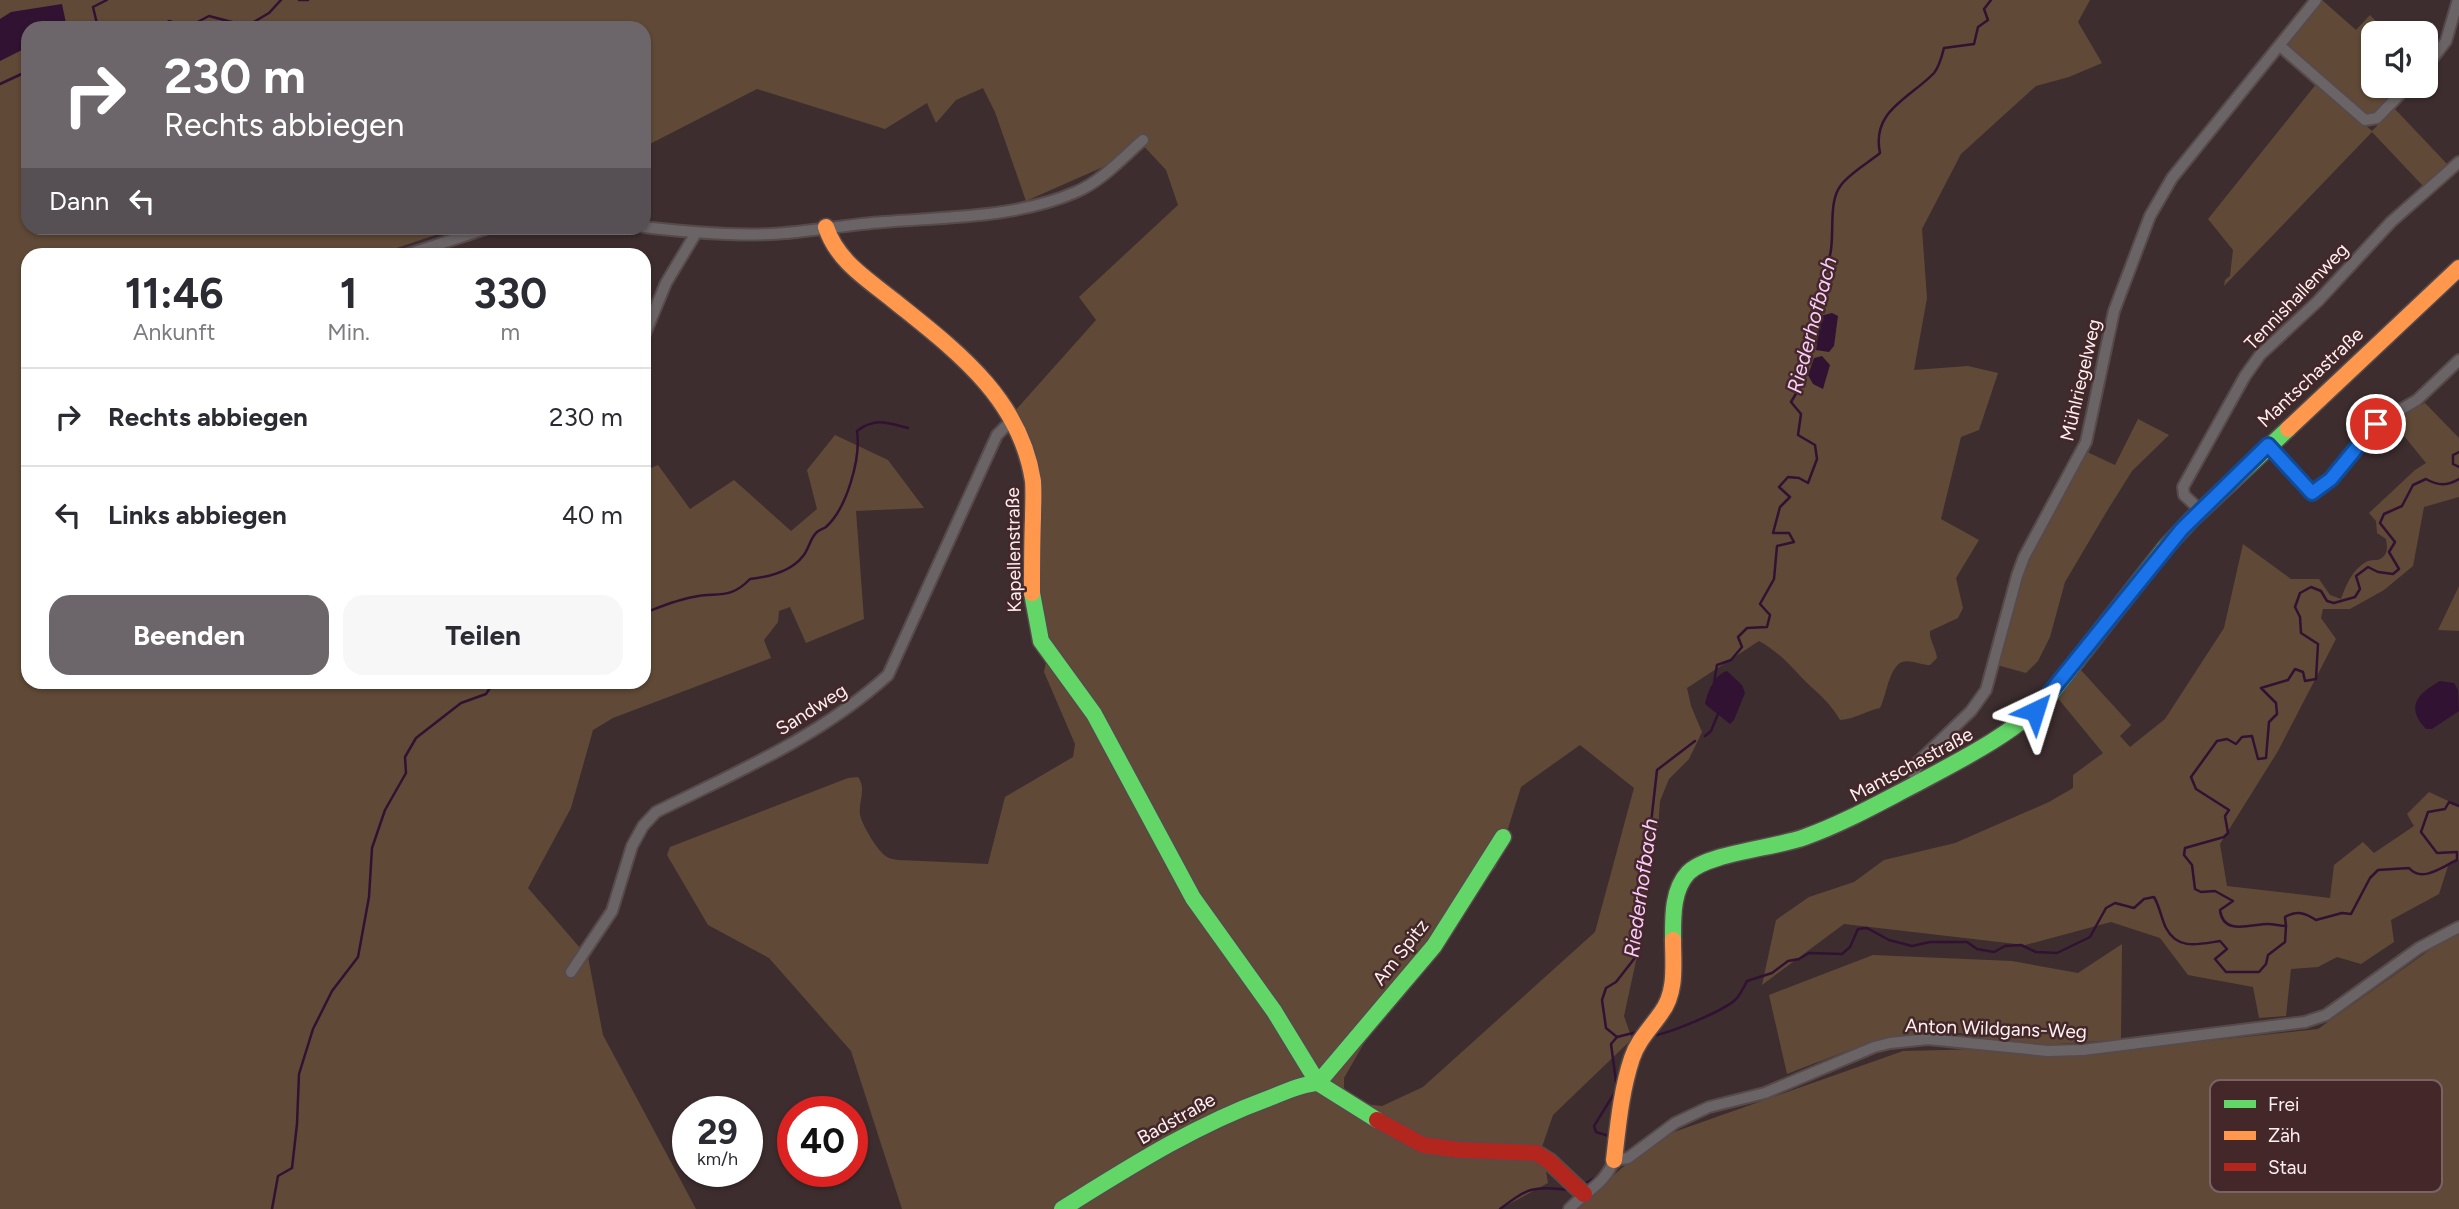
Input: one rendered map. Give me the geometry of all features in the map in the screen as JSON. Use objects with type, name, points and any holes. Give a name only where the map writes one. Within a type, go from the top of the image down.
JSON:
[{"type":"street","name":"Mühlriegelweg","points":[[1915,784],[1914,772],[1918,762],[1971,711],[1986,690],[2024,557],[2085,442],[2114,311],[2150,216],[2172,178],[2316,0]]},
{"type":"street","points":[[2438,51],[2446,41],[2458,0]]},
{"type":"street","points":[[2280,46],[2365,120],[2377,118],[2396,98]]},
{"type":"street","points":[[651,228],[696,233],[772,234],[1012,210],[1078,191],[1096,181],[1143,140]]},
{"type":"street","name":"Tennishallenweg","points":[[2200,510],[2184,495],[2183,487],[2245,376],[2260,355],[2318,300],[2391,222],[2459,162]]},
{"type":"street","name":"Kapellenstraße","points":[[825,228],[831,242],[846,262],[957,352],[980,374],[1012,420],[1024,442],[1033,483],[1032,601],[1041,641],[1094,714],[1193,898],[1274,1012],[1318,1083],[1389,1128],[1423,1145],[1459,1150],[1536,1153],[1549,1161],[1584,1194]]},
{"type":"street","points":[[651,319],[666,283],[696,233]]},
{"type":"street","points":[[427,248],[467,235]]},
{"type":"street","name":"Mantschastraße","points":[[1569,1209],[1609,1174],[1614,1160],[1630,1063],[1644,1034],[1658,1021],[1667,1007],[1672,986],[1673,916],[1679,891],[1688,873],[1706,861],[1788,843],[1825,830],[1988,747],[2025,721],[2046,700],[2165,548],[2200,510],[2459,268]]},
{"type":"street","points":[[2268,445],[2312,493],[2331,479],[2376,424],[2417,400],[2459,360]]},
{"type":"street","name":"Sandweg","points":[[571,972],[611,911],[632,846],[649,818],[813,731],[867,694],[888,675],[997,435],[1012,420]]},
{"type":"street","name":"Am Spitz","points":[[1318,1083],[1434,946],[1503,837]]},
{"type":"street","name":"Anton Wildgans-Weg","points":[[1614,1160],[1628,1158],[1675,1123],[1709,1107],[1765,1093],[1890,1043],[1928,1039],[2048,1051],[2083,1050],[2315,1019],[2339,1006],[2419,948],[2459,928]]},
{"type":"street","name":"Badstraße","points":[[1062,1209],[1195,1129],[1254,1103],[1307,1084],[1318,1083]]},
{"type":"shaded area","points":[[0,0],[2090,0],[2078,22],[2102,63],[2069,77],[2036,86],[1961,154],[1922,229],[1927,298],[1914,370],[1968,366],[1998,373],[1979,430],[1961,437],[1941,519],[1979,540],[1956,578],[1963,608],[1958,618],[1930,631],[1937,658],[1930,665],[1902,662],[1891,676],[1880,708],[1851,718],[1840,720],[1829,704],[1790,665],[1759,641],[1687,688],[1702,732],[1689,759],[1669,779],[1660,801],[1658,830],[1641,912],[1639,947],[1624,1016],[1632,1039],[1553,1115],[1542,1147],[1548,1183],[1500,1209],[902,1209],[868,1104],[868,1096],[866,1096],[851,1051],[769,958],[708,925],[667,855],[670,847],[848,778],[858,777],[862,786],[861,819],[875,844],[887,857],[898,860],[988,864],[1005,797],[1073,757],[1075,744],[1044,672],[1048,651],[1037,604],[1038,565],[1014,412],[1096,320],[1079,297],[1178,205],[1166,170],[1139,141],[1103,167],[1026,201],[995,112],[983,88],[956,100],[936,123],[927,103],[885,129],[757,89],[651,143],[651,21],[21,21],[21,235],[435,235],[397,248],[21,248],[21,689],[651,689],[651,468],[658,465],[690,509],[734,480],[791,531],[817,509],[807,470],[835,435],[888,460],[924,508],[856,511],[864,619],[806,643],[790,607],[779,611],[778,622],[764,640],[771,658],[613,718],[593,730],[571,808],[528,888],[588,957],[603,1035],[672,1164],[672,1187],[684,1187],[696,1209],[0,1209]],"holes":[[[1580,745],[1634,788],[1595,932],[1423,1087],[1382,1106],[1357,1103],[1344,1094],[1344,1078],[1393,993],[1496,867],[1521,787]]]},
{"type":"shaded area","points":[[2322,0],[2356,30],[2361,25],[2361,98],[2391,98],[2378,112],[2369,116],[2287,48],[2286,44]]},
{"type":"shaded area","points":[[62,4],[66,21],[21,21],[21,50],[0,61],[0,19],[11,12]]},
{"type":"shaded area","points":[[2370,15],[2376,21],[2364,21]]},
{"type":"shaded area","points":[[2317,83],[2372,131],[2394,108],[2448,165],[2424,187],[2372,132],[2224,286],[2225,280],[2230,276],[2233,250],[2208,219]]},
{"type":"shaded area","points":[[1832,313],[1838,316],[1834,346],[1829,352],[1816,350],[1820,316]]},
{"type":"shaded area","points":[[1822,356],[1830,365],[1823,389],[1813,384],[1808,375],[1814,358]]},
{"type":"shaded area","points":[[2425,403],[2459,438],[2459,497],[2424,507],[2413,566],[2384,590],[2350,609],[2323,609],[2321,618],[2336,639],[2278,751],[2220,844],[2227,886],[2330,898],[2334,865],[2363,842],[2374,853],[2414,826],[2407,814],[2429,792],[2459,806],[2459,860],[2448,866],[2439,894],[2391,920],[2394,942],[2361,964],[2337,957],[2318,967],[2291,969],[2286,1016],[2259,1018],[2253,987],[2188,975],[2160,938],[2111,922],[2025,945],[1844,924],[1762,985],[1776,920],[1809,897],[1854,882],[1884,860],[1955,843],[2049,802],[2073,788],[2073,775],[2103,753],[2056,696],[2080,669],[2131,725],[2120,736],[2130,747],[2165,719],[2224,628],[2243,544],[2291,579],[2319,579],[2330,595],[2341,599],[2354,572],[2368,561],[2380,559],[2386,552],[2386,539],[2377,533],[2376,521],[2369,513],[2426,463],[2392,421]]},
{"type":"shaded area","points":[[2138,419],[2169,435],[2132,471],[2065,582],[2050,637],[2038,661],[2026,673],[1997,665],[2028,558],[2085,451],[2115,465]]},
{"type":"shaded area","points":[[2459,586],[2459,631],[2438,630]]},
{"type":"shaded area","points":[[1727,671],[1742,685],[1745,693],[1730,724],[1705,704],[1712,684]]},
{"type":"shaded area","points":[[2440,681],[2454,683],[2458,690],[2459,711],[2432,729],[2426,729],[2416,714],[2416,702],[2425,691]]},
{"type":"shaded area","points":[[2459,934],[2459,1209],[1574,1209],[1657,1138],[1903,1051],[2178,1044],[2318,1029],[2441,942]]},
{"type":"shaded area","points":[[2122,944],[2121,1040],[2032,1044],[1935,1032],[1878,1041],[1787,1074],[1769,995],[1873,955],[2012,961],[2078,973]]},
{"type":"waterway","points":[[96,21],[93,7],[107,0]]},
{"type":"waterway","points":[[255,21],[269,13],[281,0]]},
{"type":"waterway","points":[[299,0],[308,0]]},
{"type":"waterway","name":"Riederhofbach","points":[[1714,683],[1717,665],[1731,660],[1742,647],[1738,637],[1747,628],[1767,627],[1770,615],[1760,604],[1774,579],[1777,546],[1794,542],[1789,533],[1773,533],[1780,507],[1790,497],[1779,487],[1788,477],[1799,478],[1808,483],[1817,459],[1815,445],[1798,435],[1801,414],[1791,402],[1800,387],[1802,367],[1829,259],[1836,194],[1849,176],[1880,153],[1881,126],[1887,116],[1934,73],[1944,48],[1974,44],[1978,27],[1988,20],[1984,9],[1991,0]]},
{"type":"waterway","points":[[199,21],[209,16],[228,21]]},
{"type":"waterway","points":[[0,84],[21,74]]},
{"type":"waterway","points":[[651,610],[687,598],[730,593],[750,579],[772,575],[798,562],[815,534],[834,519],[846,495],[857,455],[857,431],[876,423],[908,428]]},
{"type":"waterway","points":[[2459,452],[2453,455],[2453,464],[2459,467]]},
{"type":"waterway","points":[[1650,1036],[1681,1027],[1720,1010],[1736,999],[1747,981],[1772,973],[1788,961],[1809,953],[1842,954],[1850,947],[1858,929],[1867,928],[1889,940],[1912,946],[1930,942],[1967,942],[1977,949],[1994,952],[2005,946],[2021,945],[2036,952],[2057,953],[2090,937],[2106,908],[2115,903],[2134,908],[2144,899],[2154,897],[2166,928],[2177,940],[2190,944],[2220,941],[2227,949],[2215,959],[2226,972],[2259,972],[2266,964],[2268,955],[2285,942],[2286,926],[2232,926],[2222,918],[2220,910],[2233,901],[2215,891],[2201,892],[2195,889],[2192,865],[2184,855],[2185,848],[2224,837],[2228,833],[2225,816],[2229,810],[2196,789],[2191,777],[2217,741],[2227,739],[2236,744],[2242,737],[2252,736],[2258,759],[2266,758],[2269,722],[2277,714],[2276,703],[2261,688],[2288,680],[2295,669],[2303,672],[2305,681],[2316,679],[2318,644],[2301,633],[2300,617],[2295,607],[2300,593],[2311,587],[2321,591],[2327,601],[2334,603],[2355,597],[2360,589],[2356,576],[2368,567],[2378,572],[2393,574],[2399,569],[2389,552],[2395,542],[2380,523],[2384,514],[2402,506],[2413,485],[2426,479],[2442,484],[2459,479]]},
{"type":"waterway","points":[[272,1209],[278,1176],[292,1168],[299,1074],[313,1029],[332,991],[358,957],[369,897],[372,848],[385,810],[406,773],[405,757],[416,738],[461,703],[486,694],[489,689]]},
{"type":"waterway","name":"Riederhofbach","points":[[1705,736],[1711,731],[1718,714]]},
{"type":"waterway","name":"Riederhofbach","points":[[1617,1037],[1606,1028],[1602,1000],[1606,988],[1616,982],[1634,959],[1641,897],[1638,883],[1645,868],[1647,856],[1644,844],[1650,832],[1657,770],[1695,741]]},
{"type":"waterway","points":[[2286,926],[2285,917],[2297,913],[2316,920],[2342,913],[2351,914],[2370,878],[2378,870],[2409,868],[2414,872],[2426,874],[2457,860],[2457,852],[2437,853],[2421,832],[2428,812],[2445,809],[2449,802],[2459,806]]},
{"type":"waterway","points":[[1610,1140],[1609,1136],[1596,1132],[1594,1126],[1617,1089],[1611,1044],[1617,1037],[1637,1032]]},
{"type":"waterway","points":[[1584,1184],[1600,1175]]},
{"type":"waterway","points":[[1500,1209],[1525,1192],[1539,1188],[1569,1190]]},
{"type":"traffic: fast","points":[[1673,940],[1674,905],[1679,888],[1688,873],[1697,866],[1710,860],[1792,841],[1834,825],[1967,756],[2031,713],[2046,700],[2165,548],[2288,429]]},
{"type":"traffic: fast","points":[[1032,593],[1041,641],[1094,714],[1193,898],[1274,1011],[1318,1083],[1377,1120]]},
{"type":"traffic: fast","points":[[1318,1083],[1434,946],[1503,837]]},
{"type":"traffic: fast","points":[[1062,1209],[1111,1178],[1213,1122],[1292,1089],[1318,1083]]},
{"type":"traffic: slow","points":[[826,227],[845,260],[961,357],[999,400],[1014,424],[1026,451],[1033,481],[1032,593]]},
{"type":"traffic: slow","points":[[2288,429],[2459,268]]},
{"type":"traffic: slow","points":[[1614,1160],[1623,1096],[1632,1058],[1670,996],[1673,940]]},
{"type":"traffic: jam","points":[[1377,1120],[1423,1145],[1459,1150],[1536,1153],[1549,1161],[1584,1194]]},
{"type":"route","points":[[2035,711],[2165,548],[2200,510],[2268,445],[2312,493],[2331,479],[2361,439],[2376,424]]}]
